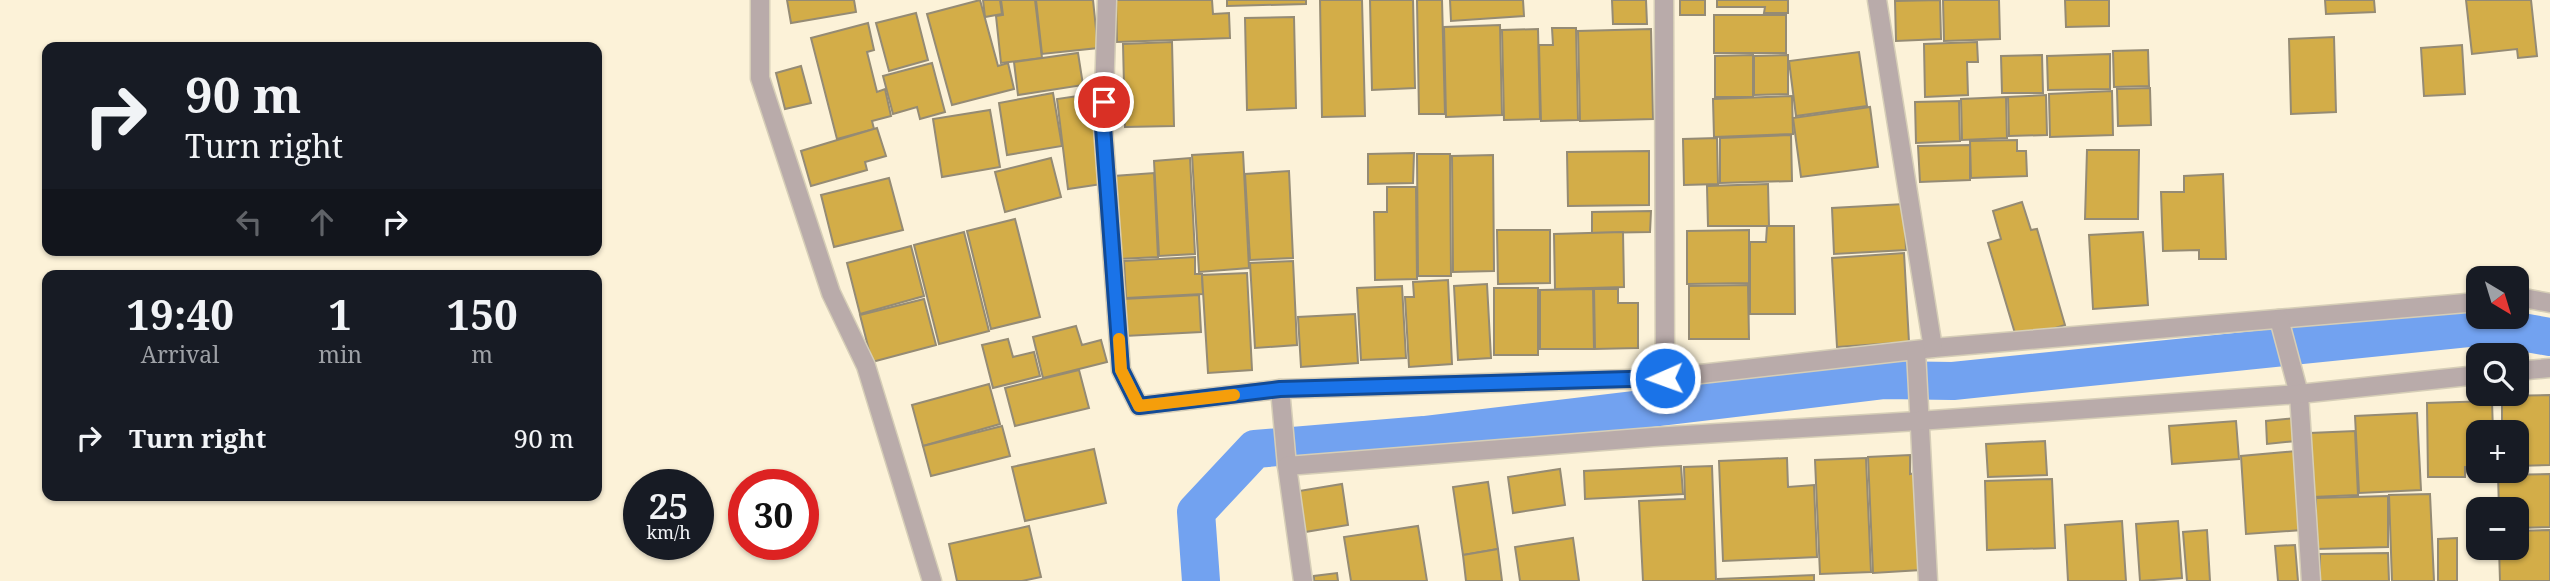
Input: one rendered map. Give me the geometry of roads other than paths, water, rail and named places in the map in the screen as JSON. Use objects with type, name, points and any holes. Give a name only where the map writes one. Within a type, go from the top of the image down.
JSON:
[{"type":"street","points":[[760,0],[760,78],[831,293],[866,366],[932,581]]},
{"type":"street","points":[[1107,0],[1103,127],[1121,370],[1139,406],[1280,389],[1665,378],[1925,349],[2466,303]]},
{"type":"street","points":[[1664,0],[1665,378]]},
{"type":"street","points":[[1877,0],[1925,349],[1918,421],[1928,581]]},
{"type":"street","points":[[2529,299],[2550,303]]},
{"type":"street","points":[[2279,319],[2299,394],[2311,581]]},
{"type":"street","points":[[2529,370],[2550,368]]},
{"type":"street","points":[[1287,466],[1653,437],[2299,394],[2466,376]]},
{"type":"street","points":[[1280,389],[1287,466],[1303,581]]},
{"type":"waterway","points":[[1201,581],[1196,512],[1255,449],[1424,435],[1885,380],[1953,381],[2488,326],[2550,337]]}]
